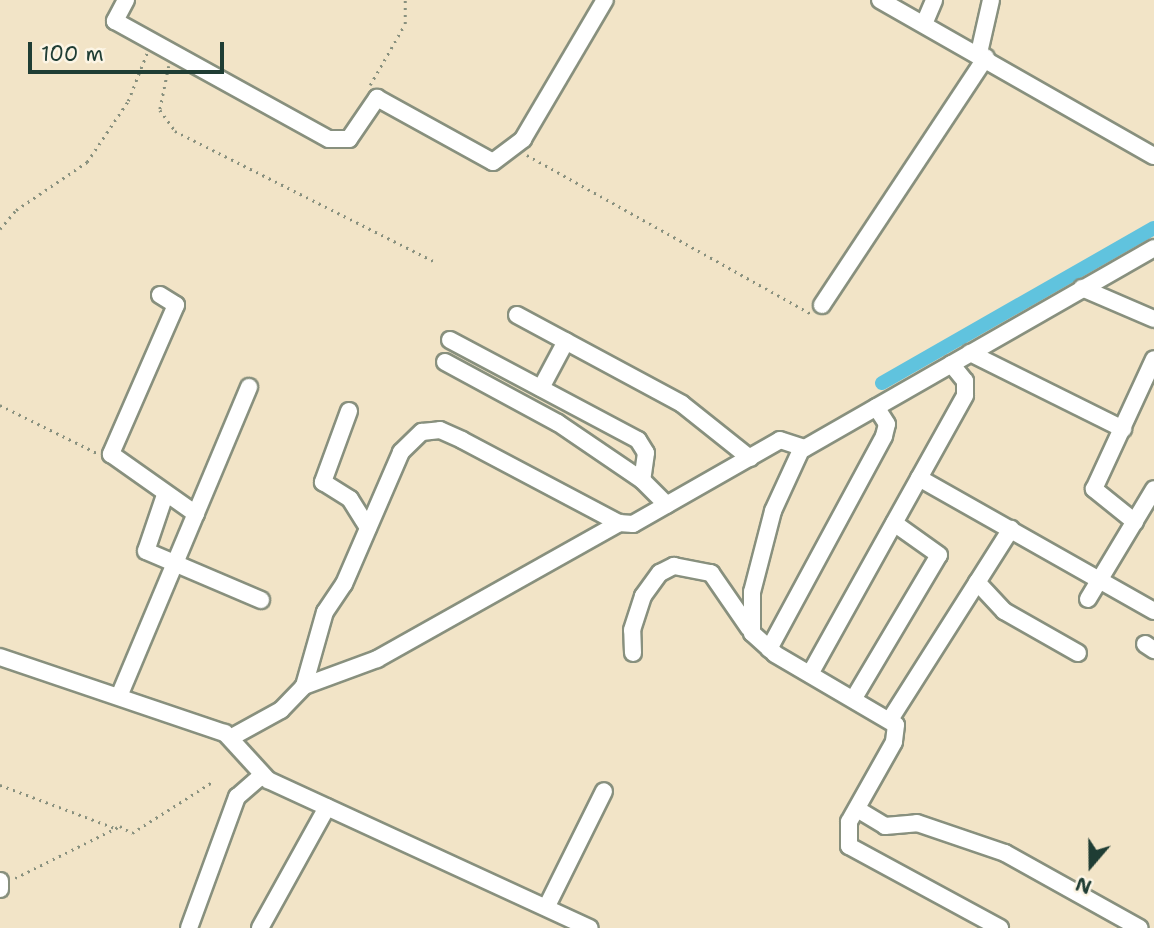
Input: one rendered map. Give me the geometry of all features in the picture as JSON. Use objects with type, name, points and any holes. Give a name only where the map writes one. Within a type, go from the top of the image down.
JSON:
[{"type":"street","points":[[127,0],[115,21],[150,43],[336,142],[349,139],[377,98],[493,162],[516,146],[604,0]]},
{"type":"street","points":[[880,0],[982,55],[1154,156]]},
{"type":"street","points":[[924,24],[934,0]]},
{"type":"street","points":[[822,306],[982,55],[991,0]]},
{"type":"street","points":[[304,686],[325,612],[368,528],[401,452],[414,437],[432,430],[619,523],[633,524],[750,458],[794,446],[876,407],[1154,248]]},
{"type":"street","points":[[1082,288],[1154,319]]},
{"type":"street","points":[[160,295],[176,305],[111,454],[165,495],[196,514]]},
{"type":"street","points":[[517,315],[682,404],[750,458]]},
{"type":"street","points":[[450,340],[638,440],[646,453],[642,480]]},
{"type":"street","points":[[541,388],[566,341]]},
{"type":"street","points":[[970,353],[1123,429]]},
{"type":"street","points":[[1135,522],[1094,489],[1154,359]]},
{"type":"street","points":[[445,362],[558,423],[642,480],[667,505]]},
{"type":"street","points":[[810,674],[967,387],[951,364]]},
{"type":"street","points":[[120,694],[249,387]]},
{"type":"street","points":[[769,649],[884,436],[887,424],[876,407]]},
{"type":"street","points":[[349,411],[323,482],[350,499],[368,528]]},
{"type":"street","points":[[752,633],[752,592],[773,511],[794,446]]},
{"type":"street","points":[[919,478],[1154,611]]},
{"type":"street","points":[[1088,599],[1103,581],[1154,489]]},
{"type":"street","points":[[165,495],[146,551],[173,566],[261,600]]},
{"type":"street","points":[[232,737],[281,710],[304,686],[377,659],[619,523]]},
{"type":"street","points":[[854,698],[939,555],[894,523]]},
{"type":"street","points":[[1000,928],[849,846],[846,832],[894,743],[891,718],[1010,529]]},
{"type":"street","points":[[633,653],[643,596],[660,573],[674,566],[711,573],[752,633],[769,649],[891,718]]},
{"type":"street","points":[[977,582],[1004,611],[1077,653]]},
{"type":"street","points":[[0,657],[120,694],[232,737],[262,775],[590,928]]},
{"type":"street","points":[[189,928],[237,797],[262,775]]},
{"type":"street","points":[[547,906],[604,791]]},
{"type":"street","points":[[260,928],[327,807]]},
{"type":"street","points":[[857,809],[885,826],[917,823],[1005,853],[1140,928]]},
{"type":"path","points":[[368,90],[405,24],[405,0]]},
{"type":"path","points":[[0,229],[16,210],[87,162],[128,101],[150,43]]},
{"type":"path","points":[[172,55],[160,110],[176,131],[433,261]]},
{"type":"path","points":[[516,146],[803,311],[816,313],[822,306]]},
{"type":"path","points":[[0,405],[83,449],[111,454]]},
{"type":"path","points":[[0,785],[132,832],[212,782]]},
{"type":"path","points":[[1,885],[115,828]]},
{"type":"waterway","points":[[882,383],[1154,228]]}]
